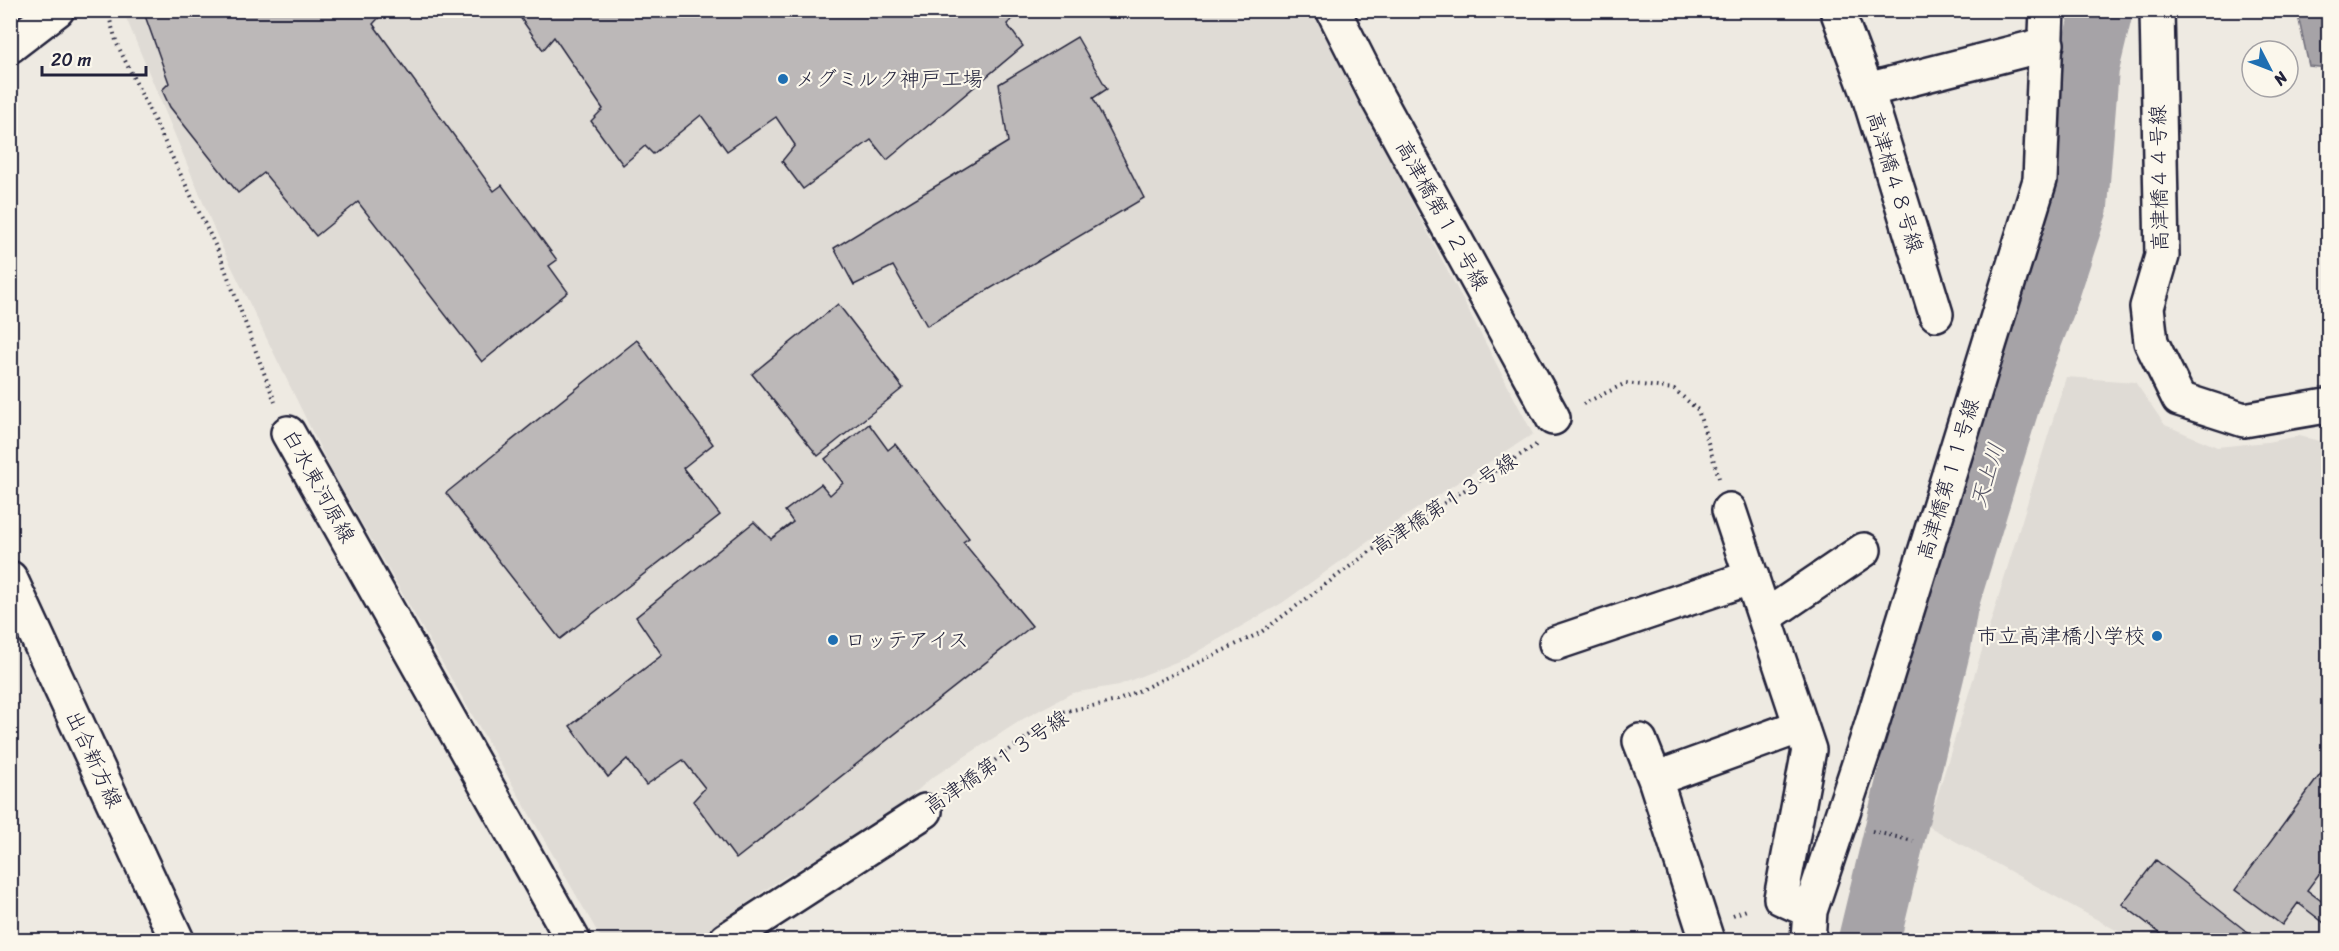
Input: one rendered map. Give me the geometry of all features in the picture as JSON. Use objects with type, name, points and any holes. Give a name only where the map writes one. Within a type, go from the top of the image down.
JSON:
[{"type":"street","points":[[10,46],[57,10]]},
{"type":"street","name":"高津橋第１２号線","points":[[1333,10],[1376,95],[1553,418]]},
{"type":"street","points":[[1837,10],[1867,90]]},
{"type":"street","name":"高津橋第１１号線","points":[[1799,916],[1839,823],[1870,732],[2040,180],[2047,10]]},
{"type":"street","name":"高津橋４４号線","points":[[2157,10],[2162,256],[2147,307],[2151,342],[2179,399],[2244,420],[2327,406]]},
{"type":"street","name":"高津橋４８号線","points":[[1936,314],[1867,90],[2047,44]]},
{"type":"street","name":"白水東河原線","points":[[288,433],[573,940]]},
{"type":"street","points":[[1729,510],[1809,750],[1799,916]]},
{"type":"street","points":[[1765,616],[1864,550]]},
{"type":"street","points":[[1556,643],[1752,577]]},
{"type":"street","name":"出合新方線","points":[[10,578],[177,940]]},
{"type":"street","points":[[1655,779],[1801,726]]},
{"type":"street","points":[[1640,741],[1655,779],[1704,933]]},
{"type":"street","name":"高津橋第１３号線","points":[[726,940],[925,811]]},
{"type":"path","name":"白水東河原線","points":[[107,10],[117,44],[219,253],[263,373],[288,433]]},
{"type":"path","points":[[1553,418],[1626,383],[1674,389],[1698,410],[1729,510]]},
{"type":"path","name":"高津橋第１３号線","points":[[925,811],[1062,712],[1117,701],[1260,633],[1387,538],[1550,435],[1553,418]]},
{"type":"path","points":[[1839,823],[1913,841]]},
{"type":"path","points":[[1704,933],[1799,916]]},
{"type":"shaded area","points":[[128,10],[1312,11],[1533,434],[1390,526],[1282,603],[1186,658],[1119,685],[1072,693],[1023,719],[930,779],[896,810],[772,885],[695,940],[602,940],[331,470],[220,243],[124,13]]},
{"type":"shaded area","points":[[2297,11],[2328,11],[2328,68],[2309,66]]},
{"type":"shaded area","name":"市立高津橋小学校","points":[[2066,377],[2135,382],[2165,425],[2217,447],[2299,436],[2328,443],[2328,940],[2134,940],[1928,826]]},
{"type":"building","points":[[143,10],[386,10],[373,24],[494,191],[502,185],[557,260],[549,266],[568,292],[482,362],[358,202],[316,236],[264,173],[238,193],[170,107],[162,90],[169,83]]},
{"type":"building","name":"メグミルク神戸工場","points":[[515,10],[1014,10],[1017,14],[1007,24],[1023,46],[887,160],[871,140],[803,189],[782,161],[795,145],[776,117],[727,151],[701,115],[653,154],[645,146],[623,165],[591,121],[603,109],[554,37],[543,50]]},
{"type":"building","points":[[1077,37],[1107,89],[1093,98],[1144,198],[927,326],[893,266],[854,285],[834,248],[1008,142],[999,84]]},
{"type":"building","points":[[838,304],[903,388],[818,456],[752,374]]},
{"type":"building","points":[[637,340],[713,444],[683,468],[720,515],[560,639],[446,493]]},
{"type":"building","name":"ロッテアイス","points":[[869,424],[888,450],[895,444],[969,538],[963,542],[1032,626],[736,859],[693,801],[705,788],[683,760],[646,785],[627,759],[608,777],[570,726],[662,655],[636,617],[754,522],[771,539],[793,522],[785,511],[821,484],[830,495],[843,483],[825,459]]},
{"type":"building","points":[[2328,764],[2328,862],[2307,890],[2328,906],[2328,926],[2298,903],[2282,925],[2235,890]]},
{"type":"building","points":[[2156,860],[2251,935],[2247,940],[2169,940],[2122,904]]},
{"type":"waterway","name":"天上川","points":[[1869,940],[1940,646],[1947,605],[2019,370],[2045,303],[2077,206],[2088,68],[2102,10]]},
{"type":"place","name":"メグミルク神戸工場","points":[[783,79]]},
{"type":"place","name":"市立高津橋小学校","points":[[2157,636]]},
{"type":"place","name":"ロッテアイス","points":[[833,640]]}]
